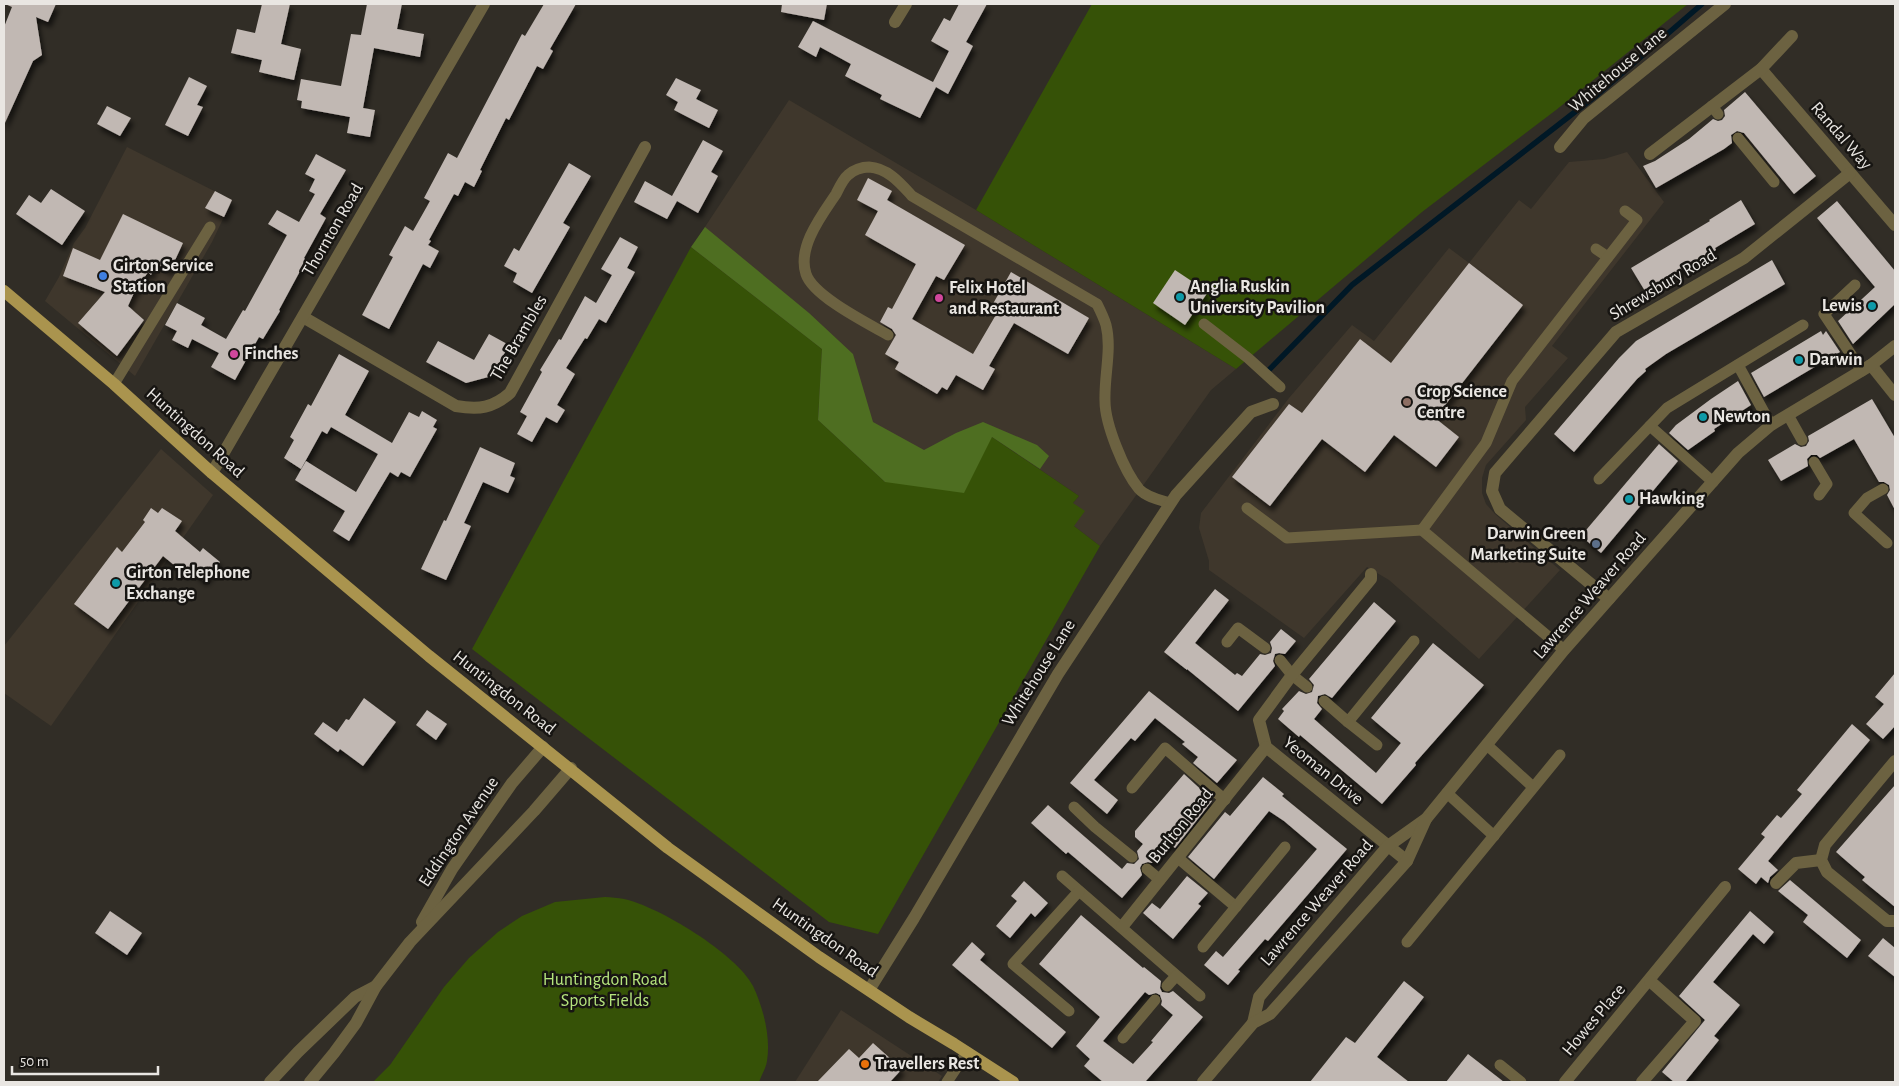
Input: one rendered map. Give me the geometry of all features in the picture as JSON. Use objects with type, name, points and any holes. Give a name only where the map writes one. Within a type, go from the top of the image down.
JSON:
[{"type":"main road","name":"Huntingdon Road","points":[[4,292],[114,384],[212,473],[429,656],[571,768],[668,848],[811,951],[1013,1082]]},
{"type":"street","name":"Thornton Road","points":[[212,473],[484,4]]},
{"type":"street","points":[[895,22],[906,4]]},
{"type":"street","name":"Whitehouse Lane","points":[[1560,147],[1584,118],[1725,4]]},
{"type":"street","points":[[1650,154],[1715,110],[1761,69],[1792,36]]},
{"type":"street","name":"Randal Way","points":[[1761,69],[1895,225]]},
{"type":"street","name":"The Brambles","points":[[303,316],[456,406],[472,409],[487,407],[500,402],[510,393],[645,147]]},
{"type":"street","name":"Shrewsbury Road","points":[[1609,599],[1500,509],[1492,491],[1496,474],[1616,332],[1744,258],[1850,173]]},
{"type":"street","name":"Lawrence Weaver Road","points":[[1253,1023],[1259,997],[1388,846],[1426,819],[1564,650],[1738,453],[1771,425],[1866,368],[1895,346]]},
{"type":"street","points":[[1866,368],[1895,395]]},
{"type":"street","name":"Whitehouse Lane","points":[[869,990],[914,918],[1058,674],[1170,503],[1210,455],[1251,412],[1274,404]]},
{"type":"street","name":"Yeoman Drive","points":[[1371,574],[1371,579],[1258,720],[1266,747],[1407,861]]},
{"type":"street","name":"Eddington Avenue","points":[[410,942],[458,861],[512,783],[543,747]]},
{"type":"street","name":"Burlton Road","points":[[1122,927],[1266,747]]},
{"type":"street","points":[[1895,761],[1825,845],[1821,860],[1827,872],[1879,915],[1887,921],[1895,921]]},
{"type":"street","name":"Eddington Avenue","points":[[310,1082],[356,1023],[376,986],[410,942],[534,811],[571,768]]},
{"type":"street","name":"Lawrence Weaver Road","points":[[1203,1082],[1253,1023],[1270,1014],[1407,861],[1426,819]]},
{"type":"street","points":[[1776,883],[1796,864],[1821,860]]},
{"type":"street","name":"Howes Place","points":[[1565,1082],[1725,887]]},
{"type":"street","name":"Howes Place","points":[[1642,1082],[1695,1021],[1650,980]]},
{"type":"street","name":"Eddington Avenue","points":[[270,1082],[355,997],[376,986]]},
{"type":"lane","points":[[1738,138],[1774,182]]},
{"type":"lane","points":[[888,335],[826,298],[814,287],[806,274],[805,259],[812,231],[848,175],[858,169],[870,167],[883,170],[896,178],[912,196],[1097,304],[1106,325],[1107,349],[1104,402],[1124,465],[1140,490],[1155,499],[1170,503]]},
{"type":"lane","points":[[1422,530],[1486,443],[1512,381],[1637,220],[1625,211]]},
{"type":"lane","points":[[114,384],[210,227]]},
{"type":"lane","points":[[1596,249],[1608,257]]},
{"type":"lane","points":[[1855,285],[1824,314],[1866,368]]},
{"type":"lane","points":[[1204,324],[1248,358],[1280,387]]},
{"type":"lane","points":[[1599,479],[1667,408],[1804,325]]},
{"type":"lane","points":[[1738,365],[1771,425]]},
{"type":"lane","points":[[1788,415],[1802,440]]},
{"type":"lane","points":[[1650,426],[1713,482]]},
{"type":"lane","points":[[1814,462],[1827,484],[1819,495]]},
{"type":"lane","points":[[1883,489],[1867,498],[1854,513],[1887,543]]},
{"type":"lane","points":[[1247,508],[1287,538],[1422,530],[1564,650]]},
{"type":"lane","points":[[1228,642],[1238,628],[1265,648]]},
{"type":"lane","points":[[1348,722],[1414,641]]},
{"type":"lane","points":[[1280,660],[1292,676],[1307,687]]},
{"type":"lane","points":[[1324,701],[1377,746]]},
{"type":"lane","points":[[1487,745],[1533,787]]},
{"type":"lane","points":[[1132,788],[1165,748],[1225,800]]},
{"type":"lane","points":[[1407,942],[1560,755]]},
{"type":"lane","points":[[1447,794],[1494,836]]},
{"type":"lane","points":[[1074,807],[1132,857]]},
{"type":"lane","points":[[1203,947],[1285,847]]},
{"type":"lane","points":[[1178,858],[1236,907]]},
{"type":"lane","points":[[1147,869],[1160,880]]},
{"type":"lane","points":[[1062,876],[1200,996]]},
{"type":"lane","points":[[1069,1011],[1013,964],[1079,891]]},
{"type":"lane","points":[[1167,986],[1176,976]]},
{"type":"lane","points":[[1123,1038],[1155,1000]]},
{"type":"lane","points":[[947,1082],[967,1052]]},
{"type":"lane","points":[[1500,1065],[1521,1082]]},
{"type":"shaded area","name":"Felix Hotel and Restaurant","points":[[789,100],[976,210],[1236,369],[1211,390],[1100,546],[1074,526],[1073,503],[1079,496],[992,437],[885,482],[691,248]]},
{"type":"shaded area","points":[[127,147],[232,200],[212,242],[135,376],[45,301],[59,277],[74,243],[85,228]]},
{"type":"shaded area","name":"Crop Science Centre","points":[[1627,152],[1664,202],[1552,346],[1568,358],[1525,407],[1526,420],[1486,465],[1482,478],[1482,493],[1486,504],[1560,570],[1479,659],[1389,580],[1367,567],[1304,638],[1209,570],[1209,561],[1199,528],[1201,513],[1289,398],[1352,325],[1374,341],[1449,248],[1469,263],[1519,200],[1531,209],[1569,162],[1604,159]]},
{"type":"shaded area","points":[[161,449],[213,495],[51,726],[4,693],[4,646]]},
{"type":"shaded area","points":[[841,1010],[942,1076],[938,1082],[795,1082]]},
{"type":"green space","points":[[1092,4],[1688,4],[1556,110],[1422,212],[1236,369],[976,210]]},
{"type":"green space","points":[[705,227],[809,313],[853,354],[873,422],[924,450],[956,433],[983,422],[1037,445],[1049,456],[1040,469],[992,437],[964,493],[885,482],[818,420],[822,349],[691,247]]},
{"type":"green space","points":[[691,247],[822,349],[818,420],[885,482],[992,437],[1079,496],[1073,503],[1085,511],[1074,526],[1100,546],[878,934],[829,922],[472,649]]},
{"type":"green space","name":"Huntingdon Road Sports Fields","points":[[605,897],[639,903],[676,921],[714,946],[744,973],[757,994],[767,1032],[767,1061],[759,1082],[373,1082],[390,1065],[444,987],[469,958],[498,932],[522,916],[555,902]]},
{"type":"building","points":[[5,4],[56,4],[48,22],[36,17],[42,55],[33,61],[4,125],[4,27],[12,7]]},
{"type":"building","points":[[262,4],[290,4],[281,44],[301,49],[294,80],[259,72],[262,60],[231,53],[237,29],[255,33]]},
{"type":"building","points":[[367,4],[402,4],[397,29],[424,34],[420,57],[374,48],[363,108],[375,110],[370,137],[347,133],[350,117],[301,108],[302,101],[297,100],[301,79],[341,86],[351,34],[361,35]]},
{"type":"building","points":[[544,4],[576,4],[550,49],[553,51],[543,69],[537,66],[509,120],[506,118],[480,170],[482,171],[474,187],[465,182],[458,196],[454,194],[429,240],[431,241],[428,245],[439,251],[430,268],[423,264],[389,329],[362,315],[393,257],[389,255],[405,226],[413,231],[430,201],[424,198],[448,153],[457,158],[522,34],[525,36]]},
{"type":"building","points":[[782,4],[827,4],[824,20],[781,12]]},
{"type":"building","points":[[959,4],[987,4],[966,42],[973,46],[948,94],[936,87],[920,118],[880,99],[882,95],[845,76],[851,64],[820,47],[816,57],[798,47],[813,21],[933,82],[949,51],[931,41],[944,18],[950,21]]},
{"type":"building","points":[[189,77],[207,86],[197,105],[203,107],[188,136],[165,125]]},
{"type":"building","points":[[676,78],[701,90],[696,99],[718,110],[709,128],[674,110],[678,102],[666,95]]},
{"type":"building","points":[[1745,92],[1816,176],[1794,194],[1744,133],[1737,131],[1731,135],[1732,143],[1724,149],[1656,188],[1643,166],[1655,161],[1689,139],[1713,119],[1722,120],[1725,116],[1724,110]]},
{"type":"building","points":[[107,106],[131,118],[120,136],[97,124]]},
{"type":"building","points":[[703,140],[723,151],[711,172],[718,176],[698,213],[677,201],[667,219],[634,202],[645,181],[672,196]]},
{"type":"building","points":[[316,154],[346,170],[320,214],[326,218],[304,258],[306,260],[280,311],[263,339],[259,337],[235,380],[211,367],[219,353],[192,339],[188,348],[172,340],[177,331],[165,325],[177,303],[205,318],[201,325],[226,339],[243,310],[245,311],[287,235],[268,224],[277,210],[299,222],[315,194],[309,191],[315,179],[305,174]]},
{"type":"building","points":[[569,163],[591,176],[563,223],[570,227],[532,293],[513,282],[517,273],[504,266],[514,248],[519,251]]},
{"type":"building","points":[[868,178],[892,191],[887,200],[965,245],[944,280],[936,276],[912,319],[973,354],[997,313],[990,309],[1011,272],[1089,318],[1068,354],[1014,323],[989,366],[995,369],[983,390],[956,375],[947,390],[942,387],[937,394],[895,369],[899,362],[885,354],[896,335],[892,329],[880,322],[888,307],[892,309],[916,264],[865,235],[878,211],[857,200]]},
{"type":"building","points":[[51,189],[85,211],[62,245],[16,214],[29,195],[41,203]]},
{"type":"building","points":[[215,191],[232,200],[224,217],[205,208]]},
{"type":"building","points":[[1741,200],[1755,224],[1715,248],[1716,250],[1645,291],[1631,268],[1710,221]]},
{"type":"building","points":[[1837,201],[1895,271],[1895,304],[1853,344],[1838,321],[1875,287],[1817,218]]},
{"type":"building","points":[[123,214],[183,243],[170,271],[156,264],[151,275],[148,272],[133,295],[128,306],[144,320],[117,356],[78,323],[105,292],[63,276],[73,248],[100,260]]},
{"type":"building","points":[[620,237],[638,247],[627,268],[635,272],[606,323],[599,319],[566,368],[575,374],[557,405],[565,410],[557,423],[546,417],[532,442],[517,434],[527,416],[520,412],[542,372],[540,370],[559,339],[561,340],[585,296],[596,303],[612,275],[601,269]]},
{"type":"building","points":[[1772,260],[1785,284],[1666,354],[1645,369],[1646,371],[1574,452],[1554,434],[1619,358],[1636,341]]},
{"type":"building","name":"Crop Science Centre","points":[[1469,263],[1523,305],[1435,418],[1459,437],[1436,467],[1394,435],[1365,472],[1322,439],[1270,506],[1232,477],[1289,404],[1302,413],[1360,339],[1391,363]]},
{"type":"building","name":"Anglia Ruskin University Pavilion","points":[[1175,270],[1208,292],[1185,325],[1153,303]]},
{"type":"building","name":"Darwin","points":[[1821,331],[1823,335],[1826,331],[1840,352],[1764,397],[1751,373]]},
{"type":"building","points":[[489,334],[509,345],[492,376],[466,383],[426,362],[438,341],[474,360]]},
{"type":"building","points":[[339,354],[369,371],[345,415],[392,443],[409,412],[419,417],[422,411],[437,420],[433,427],[437,429],[410,477],[401,472],[398,477],[390,472],[349,541],[333,531],[345,511],[295,480],[306,461],[356,492],[378,454],[331,427],[327,434],[322,431],[301,469],[284,458],[294,440],[290,437],[308,404],[311,406]]},
{"type":"building","name":"Newton","points":[[1738,381],[1751,405],[1714,429],[1715,431],[1688,450],[1669,433],[1676,425]]},
{"type":"building","points":[[1872,399],[1895,438],[1895,510],[1887,495],[1890,490],[1889,485],[1879,482],[1854,439],[1820,458],[1817,455],[1811,455],[1807,459],[1808,466],[1781,481],[1768,460],[1795,444],[1801,447],[1806,446],[1809,441],[1808,436]]},
{"type":"building","name":"Hawking","points":[[1659,444],[1678,461],[1601,553],[1581,536]]},
{"type":"building","points":[[480,447],[515,463],[510,476],[515,478],[508,493],[483,482],[464,523],[471,526],[446,580],[421,569],[444,520],[446,521]]},
{"type":"building","name":"Girton Telephone Exchange","points":[[151,508],[158,513],[162,508],[182,521],[175,531],[200,552],[203,548],[220,562],[204,581],[190,569],[185,574],[163,556],[108,629],[74,604],[117,547],[122,552],[145,522],[143,520]]},
{"type":"building","points":[[1215,589],[1229,600],[1195,643],[1235,675],[1237,673],[1242,676],[1260,654],[1271,653],[1270,642],[1281,629],[1296,641],[1285,654],[1275,654],[1273,661],[1275,666],[1238,711],[1164,652]]},
{"type":"building","points":[[1374,602],[1396,621],[1332,698],[1325,694],[1318,696],[1317,703],[1322,709],[1314,719],[1376,773],[1401,743],[1371,718],[1433,643],[1484,685],[1415,763],[1416,765],[1382,804],[1300,735],[1299,737],[1278,719],[1284,711],[1282,709],[1299,691],[1306,694],[1312,692],[1314,685],[1309,679]]},
{"type":"building","points":[[1895,673],[1895,726],[1883,739],[1866,724],[1884,704],[1875,697]]},
{"type":"building","points":[[1149,691],[1237,760],[1217,783],[1193,763],[1198,757],[1182,744],[1185,742],[1155,718],[1135,741],[1131,738],[1094,780],[1118,800],[1107,814],[1070,783]]},
{"type":"building","points":[[364,698],[396,722],[363,766],[340,749],[338,752],[314,734],[323,722],[337,732],[346,719],[349,720]]},
{"type":"building","points":[[427,710],[447,724],[436,740],[416,725]]},
{"type":"building","points":[[1852,724],[1870,740],[1768,861],[1778,870],[1770,877],[1768,883],[1761,877],[1756,884],[1738,869],[1765,837],[1761,834],[1777,815],[1781,818],[1802,794],[1797,790]]},
{"type":"building","points":[[1184,774],[1212,801],[1175,848],[1169,843],[1152,863],[1142,864],[1140,868],[1142,875],[1122,898],[1068,852],[1066,854],[1031,823],[1048,805],[1122,869],[1127,863],[1134,864],[1139,859],[1137,851],[1143,844],[1135,837],[1135,831]]},
{"type":"building","points":[[1263,777],[1284,794],[1282,796],[1347,849],[1268,941],[1265,939],[1238,970],[1240,971],[1228,985],[1204,965],[1216,951],[1223,957],[1317,849],[1269,811],[1214,879],[1188,857],[1225,812],[1230,816]]},
{"type":"building","points":[[1895,785],[1895,907],[1862,880],[1865,877],[1836,852]]},
{"type":"building","points":[[1187,876],[1208,893],[1198,904],[1201,906],[1173,939],[1143,913],[1152,903],[1160,909]]},
{"type":"building","points":[[1790,880],[1861,940],[1847,958],[1803,922],[1808,915],[1778,891]]},
{"type":"building","points":[[1024,881],[1048,903],[1035,917],[1031,913],[1010,938],[996,926],[1017,901],[1011,896]]},
{"type":"building","points":[[110,911],[142,933],[127,955],[95,933]]},
{"type":"building","points":[[1750,911],[1774,932],[1764,944],[1753,934],[1713,982],[1740,1005],[1714,1036],[1719,1040],[1685,1082],[1674,1082],[1662,1072],[1705,1020],[1679,996]]},
{"type":"building","points":[[1081,915],[1161,981],[1160,988],[1162,992],[1169,993],[1173,991],[1203,1017],[1145,1082],[1103,1082],[1084,1066],[1090,1059],[1076,1046],[1100,1017],[1039,964]],"holes":[[[1145,992],[1149,995],[1156,993],[1160,995],[1161,1005],[1173,1015],[1151,1041],[1153,1042],[1133,1064],[1103,1041]]]},
{"type":"building","points":[[1883,938],[1895,948],[1895,977],[1868,956]]},
{"type":"building","points":[[972,942],[985,954],[980,960],[1066,1032],[1052,1048],[952,965]]},
{"type":"building","points":[[1404,981],[1424,997],[1377,1057],[1409,1082],[1310,1082],[1346,1037],[1355,1043]]},
{"type":"building","name":"Travellers Rest","points":[[873,1043],[902,1069],[890,1082],[817,1082],[849,1049],[859,1058]]},
{"type":"building","points":[[1468,1054],[1504,1082],[1446,1082]]},
{"type":"waterway","points":[[1267,372],[1352,285],[1598,94],[1702,4]]},
{"type":"place","name":"Girton Service Station","points":[[103,276]]},
{"type":"place","name":"Anglia Ruskin University Pavilion","points":[[1180,297]]},
{"type":"place","name":"Felix Hotel and Restaurant","points":[[939,298]]},
{"type":"place","name":"Lewis","points":[[1872,306]]},
{"type":"place","name":"Finches","points":[[234,354]]},
{"type":"place","name":"Darwin","points":[[1799,360]]},
{"type":"place","name":"Crop Science Centre","points":[[1407,402]]},
{"type":"place","name":"Newton","points":[[1703,417]]},
{"type":"place","name":"Hawking","points":[[1629,499]]},
{"type":"place","name":"Darwin Green Marketing Suite","points":[[1596,544]]},
{"type":"place","name":"Girton Telephone Exchange","points":[[116,583]]},
{"type":"place","name":"Travellers Rest","points":[[865,1064]]}]
